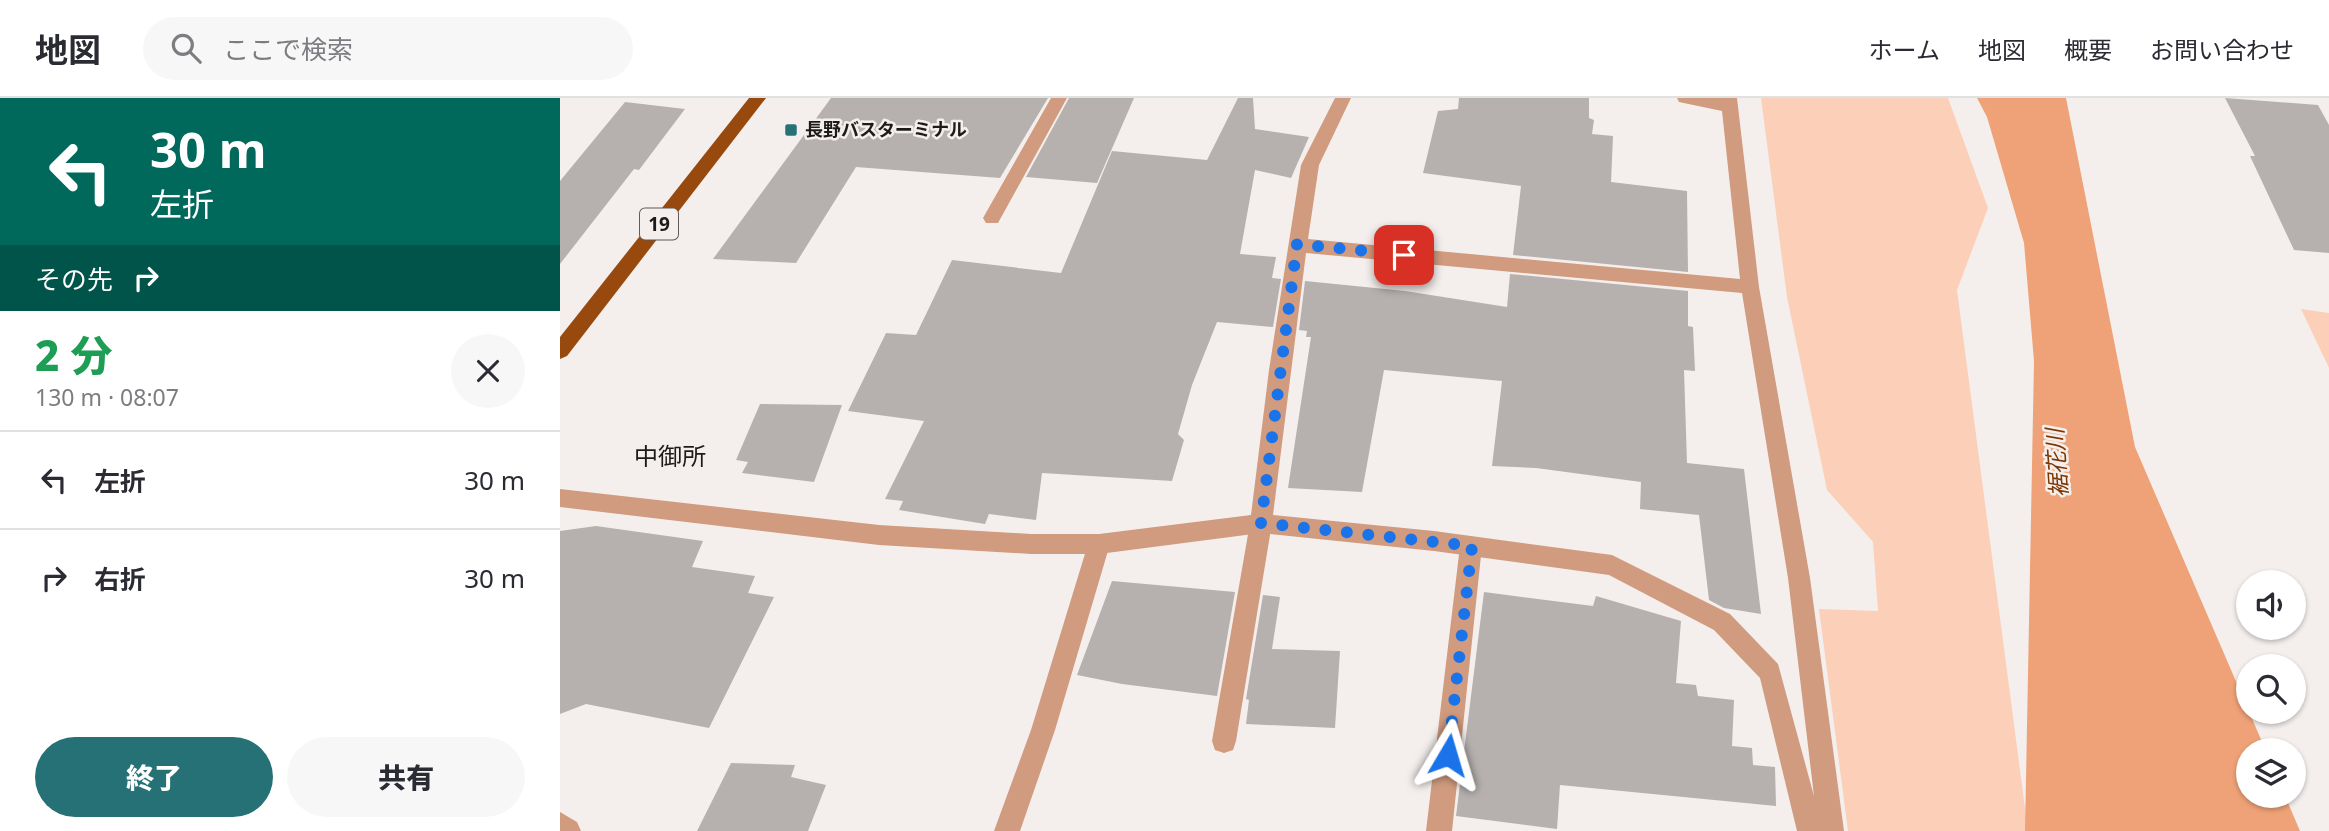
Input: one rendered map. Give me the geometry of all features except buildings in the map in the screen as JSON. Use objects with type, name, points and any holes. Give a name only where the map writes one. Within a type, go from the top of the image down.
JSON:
[{"type":"highway","name":"19","points":[[560,351],[758,98]]},
{"type":"street","points":[[992,218],[1059,98]]},
{"type":"street","points":[[1224,741],[1261,523],[1297,244],[1310,165],[1343,98]]},
{"type":"street","points":[[1685,98],[1729,102],[1750,287],[1799,578],[1831,831]]},
{"type":"street","points":[[1297,244],[1750,287]]},
{"type":"street","points":[[560,498],[879,535],[1031,544],[1099,544],[1261,523],[1472,546],[1612,565],[1722,622],[1770,672],[1810,831]]},
{"type":"street","points":[[1007,831],[1043,730],[1099,544]]},
{"type":"street","points":[[1439,831],[1472,546]]},
{"type":"street","points":[[560,825],[568,831]]},
{"type":"shaded area","points":[[1761,98],[1948,98],[1988,208],[1957,290],[2028,831],[1848,831],[1819,609],[1878,611],[1873,542],[1827,490],[1787,297]]},
{"type":"shaded area","points":[[2301,309],[2329,313],[2329,368]]},
{"type":"water","name":"裾花川","points":[[1977,98],[2066,98],[2135,447],[2236,681],[2236,724],[2254,724],[2260,738],[2236,738],[2236,808],[2290,808],[2300,831],[2025,831],[2034,361],[2024,243],[1987,117]]},
{"type":"place","name":"長野バスターミナル","points":[[791,130]]},
{"type":"district","name":"中御所","points":[[670,457]]},
{"type":"route","points":[[1404,255],[1297,244],[1261,523],[1472,546],[1448,755]]}]
